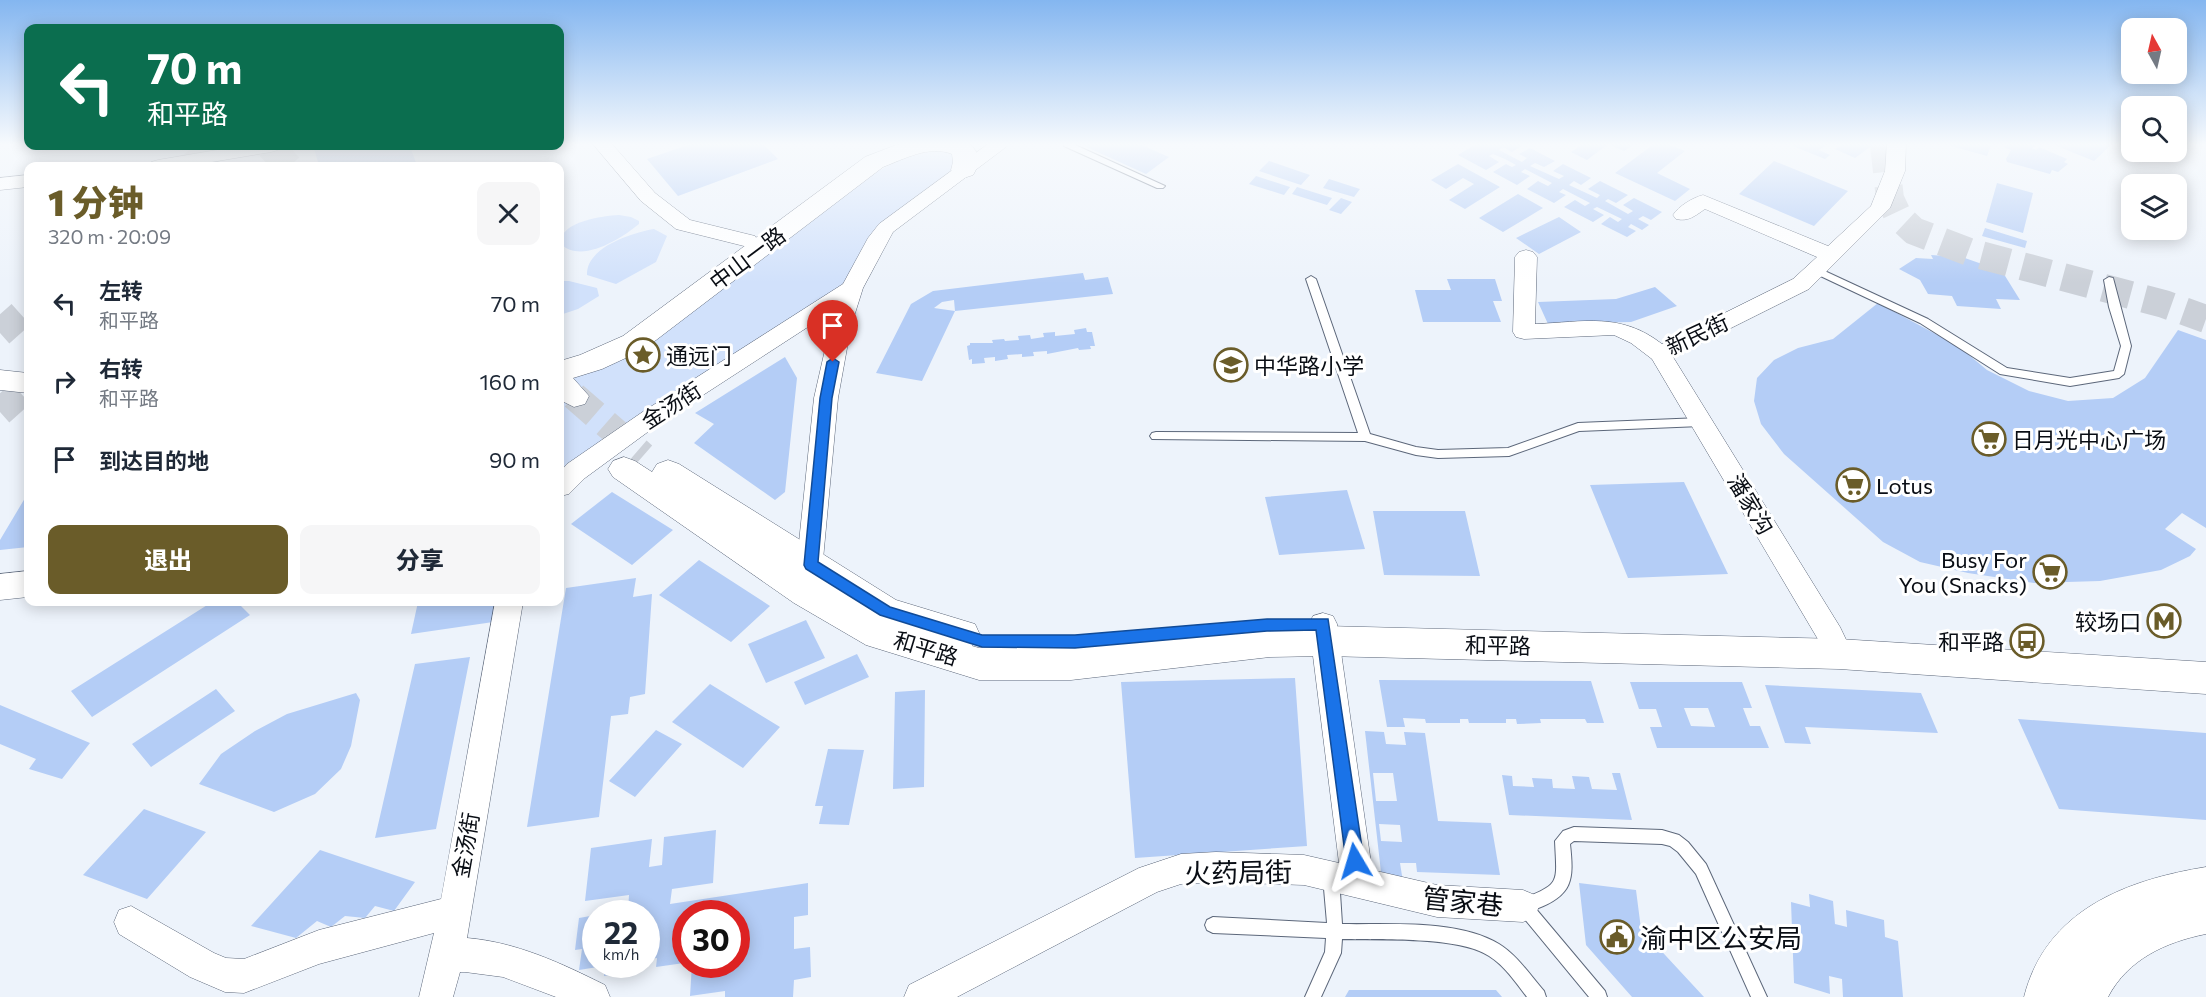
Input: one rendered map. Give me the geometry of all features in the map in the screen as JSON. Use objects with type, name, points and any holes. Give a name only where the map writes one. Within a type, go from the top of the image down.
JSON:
[{"type":"main road","name":"中山一路","points":[[564,354],[580,351],[617,336],[819,191]]},
{"type":"main road","name":"中山一路","points":[[564,383],[591,362],[633,343],[836,191]]},
{"type":"main road","points":[[0,362],[24,364]]},
{"type":"main road","points":[[0,380],[24,382]]},
{"type":"main road","name":"和平路","points":[[633,463],[809,579],[879,634],[979,664],[1071,664],[1270,642],[1324,632],[1834,644],[2206,661]]},
{"type":"main road","name":"和平路","points":[[1834,644],[2206,678]]},
{"type":"street","points":[[643,191],[683,225],[748,241]]},
{"type":"street","name":"金汤街","points":[[564,484],[576,471],[652,417],[852,288],[878,238],[886,228],[931,191]]},
{"type":"street","name":"新民街","points":[[1526,257],[1524,332],[1614,328],[1628,331],[1641,338],[1660,354],[1801,284],[1880,208],[1887,191]]},
{"type":"street","points":[[1683,215],[1703,201],[1823,262]]},
{"type":"street","points":[[809,579],[826,398],[840,326],[852,288]]},
{"type":"street","name":"潘家沟","points":[[1660,354],[1834,644]]},
{"type":"street","points":[[0,587],[24,584]]},
{"type":"street","name":"金汤街","points":[[436,997],[447,956],[508,606]]},
{"type":"street","points":[[1324,632],[1344,879]]},
{"type":"street","name":"火药局街","points":[[921,997],[1150,879],[1181,869],[1216,867],[1304,870],[1344,879]]},
{"type":"street","name":"管家巷","points":[[1344,879],[1437,901],[1523,906]]},
{"type":"street","points":[[2045,997],[2051,976],[2078,944],[2109,916],[2141,902],[2176,891],[2206,886]]},
{"type":"street","points":[[131,922],[202,965],[225,975],[244,976],[319,947],[454,912]]},
{"type":"street","points":[[2085,997],[2104,964],[2132,942],[2161,925],[2206,914]]},
{"type":"street","points":[[447,956],[463,954],[512,963],[553,977],[593,997]]},
{"type":"lane","points":[[1823,262],[2004,371],[2070,382],[2119,374],[2126,346],[2114,307],[2109,280]]},
{"type":"lane","points":[[1311,279],[1365,437]]},
{"type":"lane","points":[[1156,436],[1365,437],[1416,451],[1438,454],[1509,452],[1578,427],[1701,422]]},
{"type":"lane","points":[[1523,906],[1544,900],[1560,886],[1566,864],[1562,841],[1568,836],[1662,837],[1674,840],[1692,855],[1701,869],[1759,997]]},
{"type":"lane","points":[[1313,997],[1333,953],[1344,879]]},
{"type":"lane","name":"管家巷","points":[[1523,906],[1599,997]]},
{"type":"lane","points":[[1213,925],[1454,937],[1478,942],[1494,950],[1538,997]]},
{"type":"shaded area","points":[[846,191],[926,191],[894,214],[849,277],[834,292],[564,472],[564,380],[593,365]]},
{"type":"shaded area","points":[[619,215],[631,217],[639,221],[639,224],[601,247],[579,251],[564,246],[566,230],[582,222]]},
{"type":"shaded area","points":[[654,229],[667,236],[656,262],[616,284],[587,275],[589,265],[602,249],[623,238]]},
{"type":"shaded area","points":[[564,281],[597,288],[599,296],[578,309],[564,314]]},
{"type":"building","points":[[673,191],[693,191],[678,196]]},
{"type":"building","points":[[1270,191],[1287,191],[1284,195]]},
{"type":"building","points":[[1294,191],[1308,191],[1332,198],[1327,205],[1292,194]]},
{"type":"building","points":[[1332,191],[1359,191],[1354,197]]},
{"type":"building","points":[[1464,191],[1494,191],[1465,209],[1449,200]]},
{"type":"building","points":[[1530,191],[1561,191],[1559,192],[1566,195],[1554,203]]},
{"type":"building","points":[[1566,191],[1581,191],[1597,198],[1600,195],[1591,191],[1619,191],[1628,195],[1616,203],[1608,199],[1605,201],[1628,214],[1633,211],[1623,205],[1634,198],[1662,212],[1651,220],[1643,216],[1638,219],[1649,225],[1642,230],[1631,224],[1628,227],[1636,231],[1627,237],[1601,224],[1610,217],[1618,222],[1622,219],[1597,207],[1593,209],[1604,215],[1593,222],[1564,207],[1575,200],[1585,206],[1590,203]]},
{"type":"building","points":[[1653,191],[1688,191],[1675,201]]},
{"type":"building","points":[[1743,191],[1848,191],[1814,226],[1739,194]]},
{"type":"building","points":[[1995,191],[2024,191],[2033,193],[2023,233],[1986,222]]},
{"type":"building","points":[[1518,194],[1543,208],[1503,232],[1479,218]]},
{"type":"building","points":[[1341,198],[1352,202],[1341,214],[1329,210]]},
{"type":"building","points":[[1559,217],[1581,232],[1539,254],[1516,238]]},
{"type":"building","points":[[1985,228],[2027,241],[2025,248],[1982,236]]},
{"type":"building","points":[[1931,255],[1962,257],[2002,271],[2020,300],[1996,299],[2001,309],[1957,306],[1952,296],[1928,294],[1920,280],[1899,269],[1916,258],[1933,259]]},
{"type":"building","points":[[1083,273],[1085,280],[1108,277],[1113,294],[955,311],[922,381],[876,373],[911,304],[933,291]],"holes":[[[954,300],[955,311],[934,308],[942,302]]]},
{"type":"building","points":[[1447,279],[1495,279],[1502,301],[1493,301],[1501,322],[1423,322],[1415,290],[1451,290]]},
{"type":"building","points":[[1655,287],[1677,306],[1631,322],[1548,324],[1538,302],[1616,299]]},
{"type":"building","name":"日月光中心广场","points":[[1878,303],[1958,346],[1987,370],[2029,391],[2068,401],[2113,398],[2145,378],[2178,330],[2206,340],[2206,528],[2182,513],[2165,529],[2196,549],[2190,556],[2161,570],[2100,581],[2034,583],[1968,573],[1920,562],[1883,542],[1784,454],[1761,424],[1754,401],[1757,378],[1774,360],[1798,348],[1833,339]]},
{"type":"building","points":[[1086,328],[1087,332],[1092,332],[1095,346],[1090,346],[1091,349],[1079,350],[1078,348],[1047,354],[1047,351],[1033,352],[1034,356],[1022,357],[1022,354],[1007,355],[1008,359],[995,361],[995,357],[984,358],[985,363],[972,364],[972,359],[969,360],[967,346],[970,343],[993,343],[992,340],[1004,339],[1005,341],[1019,340],[1018,336],[1030,335],[1031,339],[1044,337],[1043,333],[1055,332],[1055,336],[1075,334],[1074,330]]},
{"type":"building","points":[[785,357],[797,378],[785,492],[775,500],[694,443],[714,424],[695,413]]},
{"type":"building","points":[[1684,482],[1728,574],[1628,578],[1590,485]]},
{"type":"building","points":[[1347,490],[1365,549],[1279,555],[1265,497]]},
{"type":"building","points":[[612,492],[673,530],[632,565],[571,524]]},
{"type":"building","points":[[24,500],[24,547],[0,550],[0,540]]},
{"type":"building","points":[[1373,511],[1465,511],[1480,576],[1384,575]]},
{"type":"building","points":[[699,560],[770,606],[731,642],[659,595]]},
{"type":"building","points":[[636,578],[633,597],[652,594],[645,694],[630,697],[628,714],[611,716],[599,817],[527,827],[564,606],[566,588]]},
{"type":"building","points":[[206,606],[241,606],[250,615],[92,717],[71,691]]},
{"type":"building","points":[[417,606],[503,606],[500,621],[411,634]]},
{"type":"building","points":[[806,620],[825,658],[766,683],[748,644]]},
{"type":"building","points":[[857,654],[869,677],[805,705],[794,682]]},
{"type":"building","points":[[470,657],[436,829],[375,838],[415,664]]},
{"type":"building","points":[[1295,678],[1307,846],[1135,858],[1121,682]]},
{"type":"building","points":[[1379,680],[1591,681],[1604,723],[1587,723],[1585,719],[1540,719],[1541,723],[1517,724],[1516,719],[1506,719],[1506,723],[1469,723],[1468,719],[1460,719],[1460,723],[1426,723],[1425,719],[1403,718],[1405,727],[1387,727]]},
{"type":"building","points":[[1630,682],[1742,682],[1752,708],[1743,708],[1750,726],[1760,726],[1769,748],[1657,748],[1650,727],[1662,727],[1656,709],[1639,709]],"holes":[[[1684,708],[1708,708],[1715,727],[1691,726]]]},
{"type":"building","points":[[710,684],[780,727],[743,768],[672,722]]},
{"type":"building","points":[[1765,685],[1921,693],[1938,733],[1805,727],[1811,744],[1785,743]]},
{"type":"building","points":[[216,689],[235,711],[151,767],[132,744]]},
{"type":"building","points":[[925,690],[924,787],[893,789],[895,692]]},
{"type":"building","points":[[356,693],[360,700],[351,746],[341,769],[315,794],[274,812],[199,784],[221,754],[255,731],[287,714]]},
{"type":"building","points":[[0,705],[90,743],[62,779],[29,769],[36,759],[0,744]]},
{"type":"building","points":[[2018,719],[2206,733],[2206,820],[2059,809]]},
{"type":"building","points":[[656,730],[682,744],[635,797],[609,781]]},
{"type":"building","points":[[1365,731],[1384,732],[1386,744],[1406,745],[1404,732],[1425,733],[1438,821],[1491,823],[1500,875],[1417,872],[1416,863],[1400,863],[1403,882],[1382,881]],"holes":[[[1373,773],[1393,773],[1397,801],[1376,801]],[[1379,824],[1400,825],[1402,842],[1381,841]]]},
{"type":"building","points":[[828,749],[864,750],[849,825],[819,824],[823,806],[815,806]]},
{"type":"building","points":[[1612,773],[1620,773],[1632,820],[1509,815],[1502,775],[1512,776],[1513,786],[1534,787],[1532,778],[1552,779],[1553,788],[1575,789],[1572,776],[1589,777],[1592,789],[1617,790]]},
{"type":"building","points":[[144,809],[206,832],[147,899],[83,875]]},
{"type":"building","points":[[716,830],[713,883],[672,889],[670,904],[672,904],[672,965],[660,966],[660,900],[629,900],[629,895],[585,900],[591,848],[652,839],[649,867],[662,865],[664,837]]},
{"type":"building","points":[[320,850],[415,882],[394,911],[375,906],[365,918],[345,916],[331,927],[317,921],[296,938],[251,926]]},
{"type":"building","points":[[808,883],[808,915],[794,917],[794,949],[810,947],[811,977],[794,980],[793,997],[725,997],[725,991],[690,996],[691,978],[750,978],[750,900],[696,900]]},
{"type":"building","name":"渝中区公安局","points":[[1579,883],[1636,890],[1641,929],[1704,997],[1632,997],[1586,945]]},
{"type":"building","points":[[1809,894],[1833,901],[1835,924],[1847,927],[1846,910],[1884,920],[1885,937],[1898,941],[1903,997],[1843,997],[1842,979],[1829,976],[1830,994],[1794,983],[1791,902],[1810,907]]},
{"type":"building","points":[[582,917],[582,949],[575,950],[579,918]]},
{"type":"building","points":[[582,949],[582,970],[579,970]]},
{"type":"building","points":[[1349,990],[1496,990],[1502,997],[1345,997]]},
{"type":"tunnel","points":[[1889,191],[1890,199],[1898,216],[1914,231],[1969,252],[2164,304],[2206,319]]},
{"type":"tunnel","points":[[0,333],[24,312]]},
{"type":"tunnel","points":[[0,412],[24,391]]},
{"type":"tunnel","points":[[574,396],[643,456]]},
{"type":"place","name":"通远门","points":[[643,355]]},
{"type":"place","name":"中华路小学","points":[[1231,365]]},
{"type":"place","name":"日月光中心广场","points":[[1989,439]]},
{"type":"place","name":"Lotus","points":[[1853,485]]},
{"type":"place","name":"Busy For You (Snacks)","points":[[2050,572]]},
{"type":"place","name":"较场口","points":[[2164,621]]},
{"type":"place","name":"和平路","points":[[2027,641]]},
{"type":"place","name":"渝中区公安局","points":[[1617,937]]},
{"type":"route","points":[[833,362],[826,398],[811,565],[885,611],[982,641],[1075,642],[1267,625],[1323,624],[1355,861]]}]
